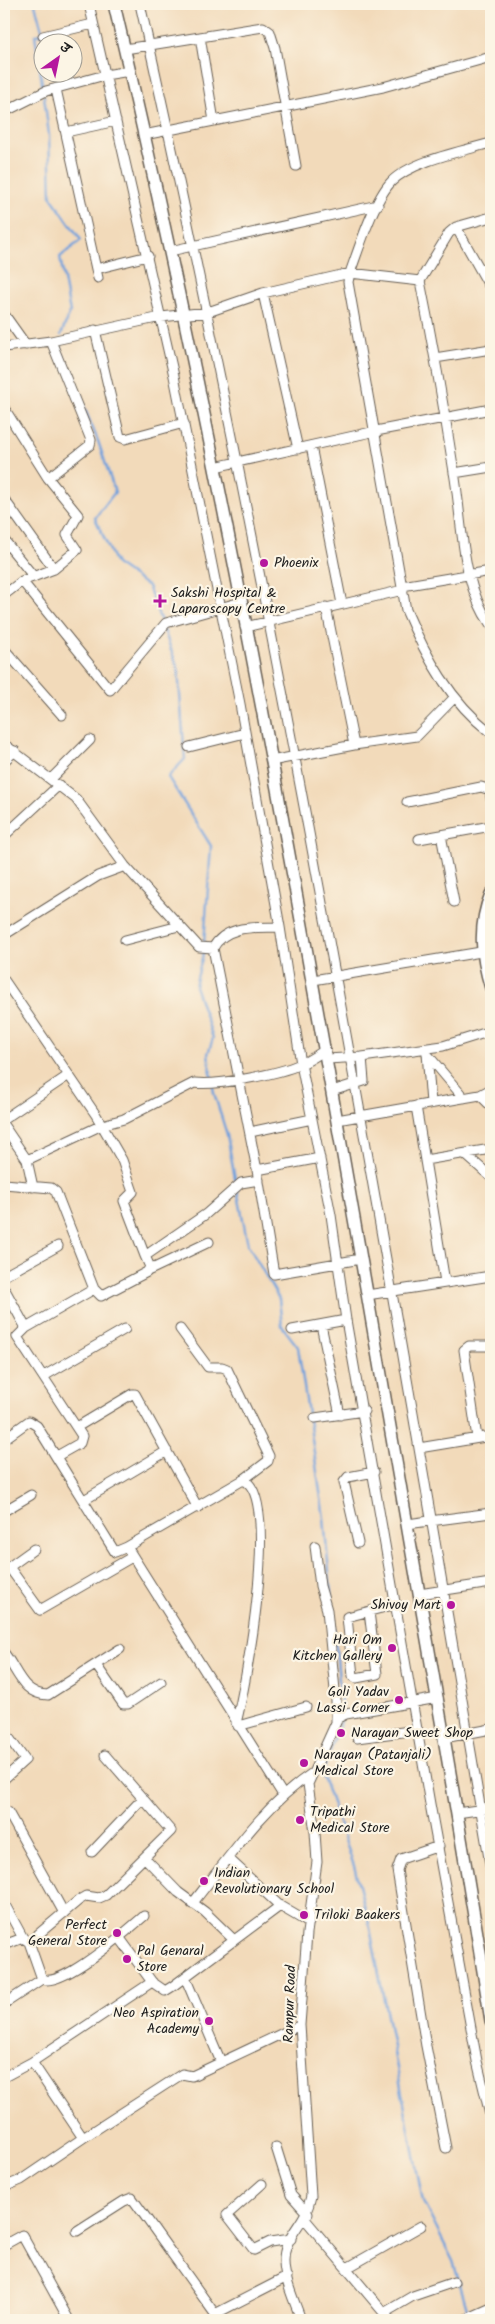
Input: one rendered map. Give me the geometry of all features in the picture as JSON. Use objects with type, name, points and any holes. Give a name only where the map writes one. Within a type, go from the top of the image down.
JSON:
[{"type":"main road","points":[[114,4],[185,314],[313,980],[457,1813],[488,1981],[491,2021]]},
{"type":"main road","points":[[491,894],[486,907],[482,952],[491,988]]},
{"type":"street","points":[[89,4],[148,256],[184,423],[245,733],[418,1730],[477,2061],[491,2118]]},
{"type":"street","points":[[140,4],[208,312],[296,756],[419,1448],[491,1870]]},
{"type":"street","points":[[60,32],[93,24]]},
{"type":"street","points":[[125,50],[149,44],[263,27],[270,32],[276,48],[296,166]]},
{"type":"street","points":[[200,37],[214,121]]},
{"type":"street","points":[[144,135],[383,87],[491,57]]},
{"type":"street","points":[[4,112],[42,92],[105,75],[130,71]]},
{"type":"street","points":[[56,89],[97,274],[148,256]]},
{"type":"street","points":[[66,132],[116,121]]},
{"type":"street","points":[[491,143],[406,171],[391,182],[378,205],[350,273],[348,292],[376,431],[406,610],[420,643],[454,698],[491,733]]},
{"type":"street","points":[[170,251],[378,205]]},
{"type":"street","points":[[491,217],[456,227],[442,241],[420,281],[454,473],[468,575],[476,601],[491,625]]},
{"type":"street","points":[[456,227],[491,289]]},
{"type":"street","points":[[4,347],[51,341],[161,317],[208,312],[263,293],[350,273],[420,281]]},
{"type":"street","points":[[263,293],[298,449]]},
{"type":"street","points":[[4,314],[26,344]]},
{"type":"street","points":[[95,330],[120,437],[125,439],[184,423]]},
{"type":"street","points":[[48,478],[90,445],[91,440],[51,341]]},
{"type":"street","points":[[435,358],[491,349]]},
{"type":"street","points":[[4,408],[48,478],[78,515],[68,534],[77,550],[54,569],[22,581],[4,595]]},
{"type":"street","points":[[215,468],[376,431],[491,409]]},
{"type":"street","points":[[311,446],[342,604]]},
{"type":"street","points":[[454,473],[491,467]]},
{"type":"street","points":[[4,498],[54,569]]},
{"type":"street","points":[[4,540],[34,577]]},
{"type":"street","points":[[245,627],[402,588],[491,571]]},
{"type":"street","points":[[22,581],[110,690],[166,623],[241,602]]},
{"type":"street","points":[[326,607],[354,744]]},
{"type":"street","points":[[4,650],[62,715]]},
{"type":"street","points":[[271,761],[354,744],[417,736],[454,698]]},
{"type":"street","points":[[189,747],[245,733]]},
{"type":"street","points":[[51,779],[90,740]]},
{"type":"street","points":[[4,744],[76,799],[125,866],[179,926],[207,947],[240,1080],[274,1274],[361,1259]]},
{"type":"street","points":[[4,761],[15,751]]},
{"type":"street","points":[[4,836],[59,785]]},
{"type":"street","points":[[407,802],[481,787],[490,790],[491,798]]},
{"type":"street","points":[[419,839],[491,826]]},
{"type":"street","points":[[441,835],[454,902]]},
{"type":"street","points":[[4,935],[98,876],[125,866]]},
{"type":"street","points":[[125,940],[179,926]]},
{"type":"street","points":[[207,947],[230,930],[280,927]]},
{"type":"street","points":[[313,980],[482,952]]},
{"type":"street","points":[[4,980],[102,1125],[129,1176],[133,1192],[124,1201],[150,1270]]},
{"type":"street","points":[[26,1160],[102,1125],[124,1119],[194,1083],[204,1084],[240,1080],[301,1064],[326,1055],[362,1057],[426,1051],[491,1031]]},
{"type":"street","points":[[426,1051],[464,1098]]},
{"type":"street","points":[[426,1051],[431,1103]]},
{"type":"street","points":[[332,1091],[364,1081],[362,1057]]},
{"type":"street","points":[[4,1119],[69,1075]]},
{"type":"street","points":[[337,1120],[480,1095],[491,1089]]},
{"type":"street","points":[[480,1095],[491,1106]]},
{"type":"street","points":[[416,1106],[446,1282]]},
{"type":"street","points":[[250,1132],[312,1119]]},
{"type":"street","points":[[4,1126],[26,1160],[33,1187]]},
{"type":"street","points":[[425,1160],[491,1149]]},
{"type":"street","points":[[466,1154],[491,1177]]},
{"type":"street","points":[[257,1170],[320,1158]]},
{"type":"street","points":[[145,1256],[206,1214],[238,1186],[259,1180]]},
{"type":"street","points":[[4,1184],[51,1188],[56,1192],[94,1289],[101,1296],[209,1242]]},
{"type":"street","points":[[4,1276],[58,1246]]},
{"type":"street","points":[[367,1295],[491,1276]]},
{"type":"street","points":[[4,1288],[26,1328]]},
{"type":"street","points":[[57,1456],[80,1443],[82,1436],[17,1337],[26,1328],[94,1289]]},
{"type":"street","points":[[292,1330],[346,1320]]},
{"type":"street","points":[[321,1325],[340,1414]]},
{"type":"street","points":[[4,1439],[30,1421],[33,1422],[57,1456],[115,1552],[198,1508],[243,1480],[268,1461],[269,1456],[227,1370],[222,1367],[208,1367],[180,1328]]},
{"type":"street","points":[[44,1376],[125,1329]]},
{"type":"street","points":[[477,1438],[464,1350],[469,1346],[491,1346]]},
{"type":"street","points":[[77,1428],[132,1394],[135,1394],[198,1508]]},
{"type":"street","points":[[315,1418],[364,1411]]},
{"type":"street","points":[[419,1448],[491,1436]]},
{"type":"street","points":[[84,1500],[167,1451]]},
{"type":"street","points":[[358,1543],[344,1482],[348,1477],[374,1472]]},
{"type":"street","points":[[237,1724],[244,1695],[262,1545],[257,1505],[251,1488],[243,1480]]},
{"type":"street","points":[[4,1511],[31,1495]]},
{"type":"street","points":[[407,1524],[491,1513]]},
{"type":"street","points":[[314,1546],[320,1586],[327,1610],[336,1700],[340,1718],[438,1698]]},
{"type":"street","points":[[127,1547],[283,1795]]},
{"type":"street","points":[[34,1549],[9,1567],[40,1610],[132,1556]]},
{"type":"street","points":[[419,1594],[491,1583]]},
{"type":"street","points":[[369,1612],[377,1674],[356,1678],[353,1676],[346,1619],[349,1615],[369,1612],[397,1604]]},
{"type":"street","points":[[4,1653],[22,1683],[41,1695],[48,1695],[120,1649]]},
{"type":"street","points":[[96,1665],[123,1704],[128,1704],[161,1682]]},
{"type":"street","points":[[237,1724],[306,1707]]},
{"type":"street","name":"Rampur Road","points":[[300,2320],[284,2262],[287,2246],[306,2216],[311,2196],[300,2025],[309,1923],[317,1862],[308,1784],[311,1774],[340,1718]]},
{"type":"street","points":[[444,1738],[491,1729]]},
{"type":"street","points":[[357,1738],[418,1730]]},
{"type":"street","points":[[4,1731],[25,1760],[4,1779]]},
{"type":"street","points":[[4,1945],[26,1940],[86,1896],[99,1898],[106,1895],[171,1831],[105,1756]]},
{"type":"street","points":[[192,1904],[228,1858],[283,1795],[311,1774]]},
{"type":"street","points":[[92,1852],[143,1798]]},
{"type":"street","points":[[457,1813],[491,1808]]},
{"type":"street","points":[[8,1812],[64,1912]]},
{"type":"street","points":[[439,1846],[401,1858],[397,1870],[426,2046],[446,2148]]},
{"type":"street","points":[[145,1858],[192,1904],[205,1912],[234,1940]]},
{"type":"street","points":[[228,1858],[280,1906],[309,1923]]},
{"type":"street","points":[[4,1903],[26,1940],[42,1980]]},
{"type":"street","points":[[119,1937],[152,1982],[164,1991],[185,1978],[280,1906]]},
{"type":"street","points":[[42,1980],[47,1982],[72,1971],[119,1937],[144,1916]]},
{"type":"street","points":[[185,1978],[221,2062]]},
{"type":"street","points":[[4,2004],[42,1980]]},
{"type":"street","points":[[4,2077],[32,2062],[152,1982]]},
{"type":"street","points":[[4,2187],[22,2180],[182,2074],[192,2076],[300,2025]]},
{"type":"street","points":[[32,2062],[83,2138]]},
{"type":"street","points":[[276,2147],[291,2195],[390,2320]]},
{"type":"street","points":[[262,2184],[226,2215],[254,2250],[270,2242],[291,2239]]},
{"type":"street","points":[[77,2231],[124,2201],[132,2198],[215,2314],[287,2277]]},
{"type":"street","points":[[347,2268],[421,2226]]},
{"type":"street","points":[[4,2245],[22,2235],[69,2320]]},
{"type":"street","points":[[384,2313],[413,2296],[454,2282]]},
{"type":"street","points":[[469,2317],[491,2308]]},
{"type":"waterway","points":[[35,4],[43,34],[35,35],[43,90]]},
{"type":"waterway","points":[[44,96],[49,135],[51,197],[81,240],[60,257],[70,312],[61,335]]},
{"type":"waterway","points":[[61,341],[61,351],[98,441],[115,492],[95,518],[116,564],[148,586],[162,624]]},
{"type":"waterway","points":[[164,630],[178,669],[185,759],[168,777],[211,846],[204,944]]},
{"type":"waterway","points":[[204,950],[195,986],[213,1038],[208,1054],[214,1093],[227,1135],[236,1184]]},
{"type":"waterway","points":[[237,1189],[248,1245],[279,1299],[282,1326],[298,1347],[324,1518],[342,1713]]},
{"type":"waterway","points":[[341,1721],[322,1774],[354,1866],[370,1928],[423,2202],[453,2261],[469,2315]]},
{"type":"place","name":"Phoenix","points":[[264,563]]},
{"type":"place","name":"Sakshi Hospital & Laparoscopy Centre","points":[[160,601]]},
{"type":"place","name":"Shivoy Mart","points":[[451,1605]]},
{"type":"place","name":"Hari Om Kitchen Gallery","points":[[392,1648]]},
{"type":"place","name":"Goli Yadav Lassi Corner","points":[[399,1700]]},
{"type":"place","name":"Narayan Sweet Shop","points":[[341,1733]]},
{"type":"place","name":"Narayan (Patanjali) Medical Store","points":[[304,1763]]},
{"type":"place","name":"Tripathi Medical Store","points":[[300,1820]]},
{"type":"place","name":"Indian Revolutionary School","points":[[204,1881]]},
{"type":"place","name":"Triloki Baakers","points":[[304,1915]]},
{"type":"place","name":"Perfect General Store","points":[[117,1933]]},
{"type":"place","name":"Pal Genaral Store","points":[[127,1959]]},
{"type":"place","name":"Neo Aspiration Academy","points":[[209,2021]]}]
